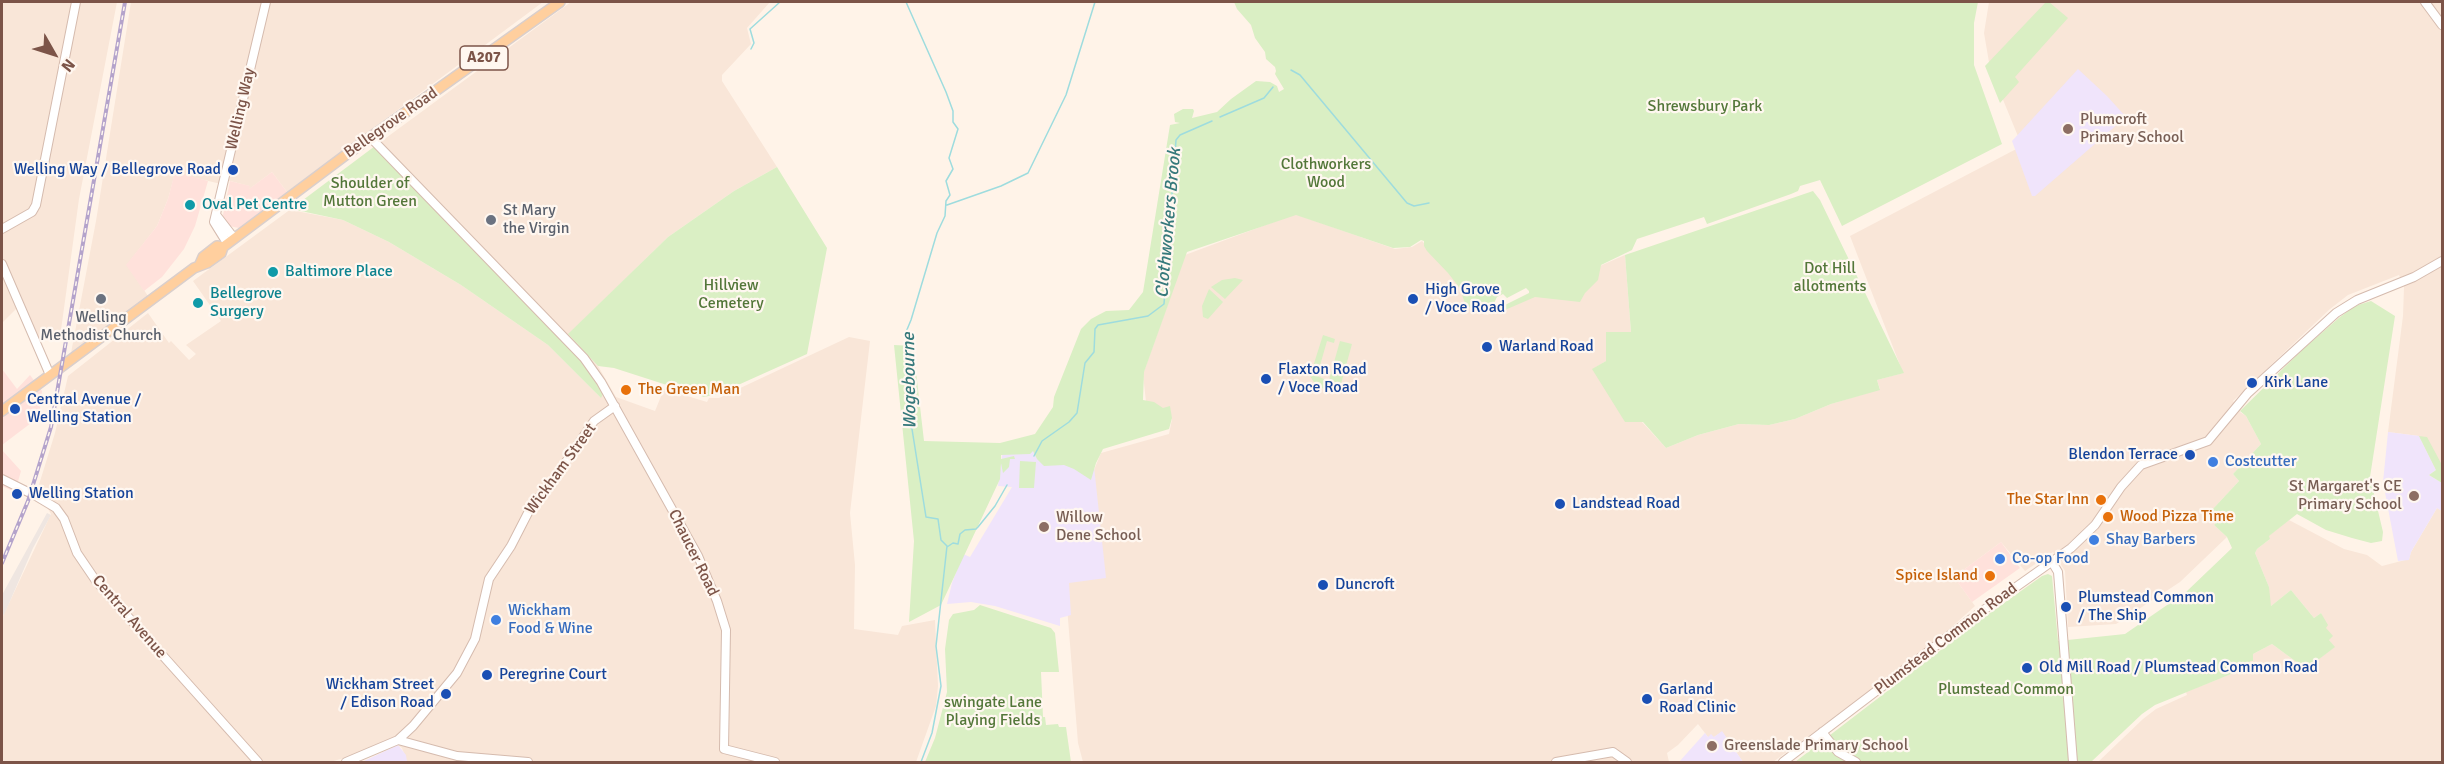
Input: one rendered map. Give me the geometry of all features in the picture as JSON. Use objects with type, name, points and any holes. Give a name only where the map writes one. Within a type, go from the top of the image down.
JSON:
[{"type":"main road","name":"Bellegrove Road","points":[[2,411],[200,264],[202,257],[217,246],[228,243],[370,137],[560,2]]},
{"type":"street","points":[[2,229],[32,212],[36,206],[76,2]]},
{"type":"street","name":"Welling Way","points":[[228,243],[217,216],[266,2]]},
{"type":"street","points":[[2426,2],[2442,25]]},
{"type":"street","points":[[370,137],[584,358],[615,406]]},
{"type":"street","name":"Plumstead Common Road","points":[[1783,762],[2090,532],[2135,470],[2154,459],[2208,441],[2248,393],[2336,313],[2357,300],[2414,277],[2442,261]]},
{"type":"street","points":[[2,264],[50,375]]},
{"type":"street","name":"Wickham Street","points":[[346,762],[398,740],[414,726],[457,673],[475,639],[489,579],[511,546],[531,507],[552,482],[594,421],[615,406]]},
{"type":"street","name":"Chaucer Road","points":[[615,406],[698,556],[725,625],[724,749],[775,762]]},
{"type":"street","name":"Central Avenue","points":[[2,479],[56,508],[64,519],[77,553],[96,581],[258,762]]},
{"type":"street","points":[[2052,562],[2058,576],[2073,762]]},
{"type":"street","points":[[1822,732],[1838,752],[1856,762]]},
{"type":"street","points":[[398,740],[457,756],[528,762]]},
{"type":"street","points":[[1556,762],[1613,752],[1627,762]]},
{"type":"shaded area","points":[[2,2],[117,2],[79,199],[61,330],[39,340],[22,303],[2,323]]},
{"type":"shaded area","points":[[131,2],[543,2],[287,192],[272,172],[248,190],[249,186],[223,179],[221,184],[175,173],[157,226],[127,265],[148,296],[71,353],[96,221]]},
{"type":"shaded area","points":[[571,2],[770,2],[747,28],[751,44],[722,75],[722,81],[777,167],[734,191],[668,237],[569,334],[598,366],[616,397],[655,411],[664,389],[707,402],[709,398],[719,398],[849,337],[870,341],[850,513],[855,565],[854,629],[898,635],[902,626],[935,620],[938,686],[936,706],[916,762],[407,762],[402,748],[389,740],[330,762],[2,762],[2,618],[51,514],[37,491],[55,433],[68,376],[148,313],[169,343],[171,341],[189,360],[196,354],[186,345],[221,321],[193,281],[295,206],[296,211],[343,220],[389,242],[461,285],[548,345],[601,398],[583,363],[375,146]]},
{"type":"shaded area","points":[[1989,2],[2442,2],[2442,483],[2419,436],[2388,432],[2403,316],[2404,287],[2399,275],[2348,295],[2330,309],[2233,401],[2241,410],[2240,412],[2246,416],[2261,444],[2233,474],[2239,481],[2212,510],[2221,518],[2214,525],[2227,537],[2180,582],[2116,624],[2068,627],[2065,571],[2053,552],[2025,571],[2001,542],[1954,577],[1975,606],[1925,651],[1773,762],[1743,762],[1722,732],[1714,737],[1708,737],[1698,724],[1667,753],[1669,762],[1083,762],[1078,743],[1065,582],[1094,470],[1101,453],[1169,434],[1172,419],[1146,402],[1143,374],[1185,255],[1295,214],[1395,249],[1412,247],[1422,241],[1487,315],[1625,255],[1631,332],[1606,361],[1593,369],[1666,448],[1698,435],[1739,424],[1769,425],[1795,419],[1831,404],[1880,389],[1877,380],[1903,373],[1850,236],[2022,146],[1990,68],[1984,33]]},
{"type":"shaded area","name":"Plumcroft Primary School","points":[[2078,69],[2126,117],[2035,196],[2032,196],[2012,141]]},
{"type":"shaded area","points":[[175,172],[208,181],[195,226],[184,249],[162,277],[144,291],[126,265],[157,226],[168,199]]},
{"type":"shaded area","points":[[272,172],[287,192],[239,228],[229,226],[224,222],[223,215],[230,181],[250,186],[249,189]]},
{"type":"shaded area","points":[[2,369],[17,389],[30,375],[42,391],[39,417],[2,445]]},
{"type":"shaded area","name":"St Margaret's CE Primary School","points":[[2388,432],[2419,436],[2436,470],[2429,475],[2442,483],[2442,511],[2437,508],[2411,552],[2409,560],[2398,561],[2383,482]]},
{"type":"shaded area","name":"Willow Dene School","points":[[1003,449],[1030,449],[1093,457],[1106,578],[1069,583],[1071,615],[1060,618],[1060,626],[995,606],[971,602],[947,604],[963,554],[970,557],[1012,487],[998,486]]},
{"type":"shaded area","points":[[2,450],[21,471],[15,492],[2,486]]},
{"type":"shaded area","points":[[2437,508],[2442,511],[2442,762],[2098,762],[2156,709],[2187,695],[2186,692],[2246,668],[2253,654],[2272,644],[2306,669],[2334,647],[2329,640],[2321,613],[2314,618],[2291,590],[2271,606],[2269,587],[2255,553],[2270,539],[2268,536],[2289,520],[2344,549],[2367,555],[2382,566],[2409,559]]},
{"type":"shaded area","points":[[47,513],[51,515],[33,548],[4,615],[2,614],[2,595]]},
{"type":"shaded area","points":[[2001,542],[2020,568],[1972,602],[1954,577]]},
{"type":"shaded area","name":"Greenslade Primary School","points":[[1722,731],[1743,762],[1679,762],[1705,733],[1708,737],[1711,734],[1714,737]]},
{"type":"shaded area","points":[[398,745],[406,755],[407,762],[362,762]]},
{"type":"green space","points":[[1234,2],[1978,2],[1974,23],[1974,65],[2002,144],[1842,226],[1820,180],[1800,186],[1798,191],[1791,194],[1707,224],[1704,217],[1637,239],[1632,250],[1601,265],[1598,280],[1585,293],[1580,302],[1535,297],[1498,313],[1497,310],[1501,307],[1529,291],[1526,288],[1507,298],[1503,294],[1497,297],[1493,305],[1472,309],[1465,303],[1459,287],[1427,251],[1424,241],[1421,240],[1410,247],[1393,248],[1296,215],[1187,252],[1144,372],[1143,400],[1154,402],[1163,408],[1170,406],[1172,418],[1169,429],[1103,449],[1091,480],[1064,465],[1044,466],[1033,451],[1030,454],[1001,455],[1001,459],[1014,456],[1015,459],[1010,459],[1009,467],[1003,473],[1001,463],[1000,479],[941,605],[909,622],[914,541],[894,345],[913,346],[924,441],[1000,443],[1035,434],[1053,407],[1054,397],[1081,329],[1091,319],[1106,311],[1129,310],[1143,292],[1170,125],[1180,123],[1175,122],[1174,114],[1183,109],[1193,109],[1192,118],[1217,112],[1256,81],[1270,82],[1277,86],[1279,92],[1284,89],[1275,74],[1275,67],[1266,59],[1265,52],[1255,38],[1251,25]]},
{"type":"green space","points":[[2046,2],[2068,18],[2015,77],[2019,82],[2000,103],[1985,66]]},
{"type":"green space","name":"Shoulder of Mutton Green","points":[[375,146],[583,363],[603,394],[601,398],[548,345],[461,285],[389,242],[343,220],[296,210],[295,206]]},
{"type":"green space","name":"Hillview Cemetery","points":[[777,167],[827,248],[807,354],[718,394],[704,397],[614,368],[598,366],[568,334],[668,237],[734,191]]},
{"type":"green space","name":"Dot Hill allotments","points":[[1813,191],[1820,200],[1904,373],[1877,380],[1880,390],[1831,404],[1795,419],[1769,425],[1739,424],[1698,435],[1666,448],[1643,422],[1625,422],[1592,369],[1606,361],[1606,332],[1631,332],[1625,255]]},
{"type":"green space","points":[[1235,278],[1243,280],[1225,299],[1211,287],[1222,280]]},
{"type":"green space","points":[[1209,289],[1223,302],[1208,319],[1203,317],[1202,306]]},
{"type":"green space","name":"Plumstead Common","points":[[2371,301],[2395,316],[2370,477],[2383,532],[2382,541],[2371,543],[2326,530],[2297,514],[2269,536],[2270,539],[2255,553],[2269,587],[2271,606],[2291,590],[2314,618],[2321,613],[2328,625],[2326,628],[2333,636],[2329,640],[2335,647],[2306,669],[2272,644],[2253,654],[2253,661],[2250,661],[2246,668],[2155,705],[2142,714],[2091,762],[1795,762],[1976,623],[2042,576],[2048,574],[2052,576],[2058,641],[2125,634],[2186,592],[2232,548],[2227,537],[2214,525],[2220,518],[2211,511],[2239,481],[2233,474],[2261,444],[2246,416],[2240,411],[2302,350],[2340,317],[2355,306]]},
{"type":"green space","points":[[1323,335],[1335,339],[1334,343],[1327,341],[1317,376],[1326,380],[1329,380],[1340,341],[1352,344],[1341,384],[1330,390],[1317,387],[1310,376]]},
{"type":"green space","points":[[2419,436],[2427,437],[2442,465],[2442,483],[2429,475],[2436,470]]},
{"type":"green space","points":[[1020,461],[1036,462],[1034,488],[1019,488]]},
{"type":"green space","name":"swingate Lane Playing Fields","points":[[980,605],[1051,628],[1055,633],[1059,672],[1041,672],[1043,717],[1045,717],[1046,725],[1058,724],[1059,727],[1066,727],[1071,762],[925,762],[935,738],[947,692],[945,649],[949,620],[953,614],[974,610]]},
{"type":"waterway","points":[[751,49],[754,43],[750,29],[780,2]]},
{"type":"waterway","name":"Wogebourne","points":[[906,2],[946,92],[953,111],[953,122],[958,129],[949,158],[953,169],[946,181],[950,195],[946,201],[945,216],[937,233],[906,332],[905,366],[909,426],[912,429],[926,517],[938,519],[941,540],[947,546],[936,646],[941,686],[932,733],[921,762]]},
{"type":"waterway","points":[[947,205],[1001,186],[1028,173],[1066,95],[1095,2]]},
{"type":"waterway","name":"Clothworkers Brook","points":[[1291,70],[1300,75],[1407,203],[1414,206],[1429,203]]},
{"type":"waterway","name":"Clothworkers Brook","points":[[1220,117],[1264,98],[1273,87]]},
{"type":"waterway","name":"Clothworkers Brook","points":[[1034,456],[1042,441],[1069,422],[1077,413],[1085,363],[1094,352],[1095,329],[1098,325],[1148,316],[1164,304],[1176,140],[1180,135],[1212,121]]},
{"type":"waterway","name":"Clothworkers Brook","points":[[947,547],[953,543],[958,544],[960,534],[965,530],[978,527],[995,506],[1007,485]]},
{"type":"railway","points":[[2,563],[28,501],[51,427],[125,2]]},
{"type":"place","name":"Plumcroft Primary School","points":[[2068,129]]},
{"type":"place","name":"Welling Way / Bellegrove Road","points":[[233,170]]},
{"type":"place","name":"Oval Pet Centre","points":[[190,205]]},
{"type":"place","name":"St Mary the Virgin","points":[[491,220]]},
{"type":"place","name":"Baltimore Place","points":[[273,272]]},
{"type":"place","name":"Welling Methodist Church","points":[[101,299]]},
{"type":"place","name":"High Grove / Voce Road","points":[[1413,299]]},
{"type":"place","name":"Bellegrove Surgery","points":[[198,303]]},
{"type":"place","name":"Warland Road","points":[[1487,347]]},
{"type":"place","name":"Flaxton Road / Voce Road","points":[[1266,379]]},
{"type":"place","name":"Kirk Lane","points":[[2252,383]]},
{"type":"place","name":"The Green Man","points":[[626,390]]},
{"type":"place","name":"Central Avenue / Welling Station","points":[[15,409]]},
{"type":"place","name":"Blendon Terrace","points":[[2190,455]]},
{"type":"place","name":"Costcutter","points":[[2213,462]]},
{"type":"place","name":"Welling Station","points":[[17,494]]},
{"type":"place","name":"St Margaret's CE Primary School","points":[[2414,496]]},
{"type":"place","name":"The Star Inn","points":[[2101,500]]},
{"type":"place","name":"Landstead Road","points":[[1560,504]]},
{"type":"place","name":"Wood Pizza Time","points":[[2108,517]]},
{"type":"place","name":"Willow Dene School","points":[[1044,527]]},
{"type":"place","name":"Shay Barbers","points":[[2094,540]]},
{"type":"place","name":"Co-op Food","points":[[2000,559]]},
{"type":"place","name":"Spice Island","points":[[1990,576]]},
{"type":"place","name":"Duncroft","points":[[1323,585]]},
{"type":"place","name":"Plumstead Common / The Ship","points":[[2066,607]]},
{"type":"place","name":"Wickham Food & Wine","points":[[496,620]]},
{"type":"place","name":"Old Mill Road / Plumstead Common Road","points":[[2027,668]]},
{"type":"place","name":"Peregrine Court","points":[[487,675]]},
{"type":"place","name":"Wickham Street / Edison Road","points":[[446,694]]},
{"type":"place","name":"Garland Road Clinic","points":[[1647,699]]},
{"type":"place","name":"Greenslade Primary School","points":[[1712,746]]},
{"type":"park label","name":"Shrewsbury Park","points":[[1705,107]]},
{"type":"park label","name":"Clothworkers Wood","points":[[1326,174]]}]
